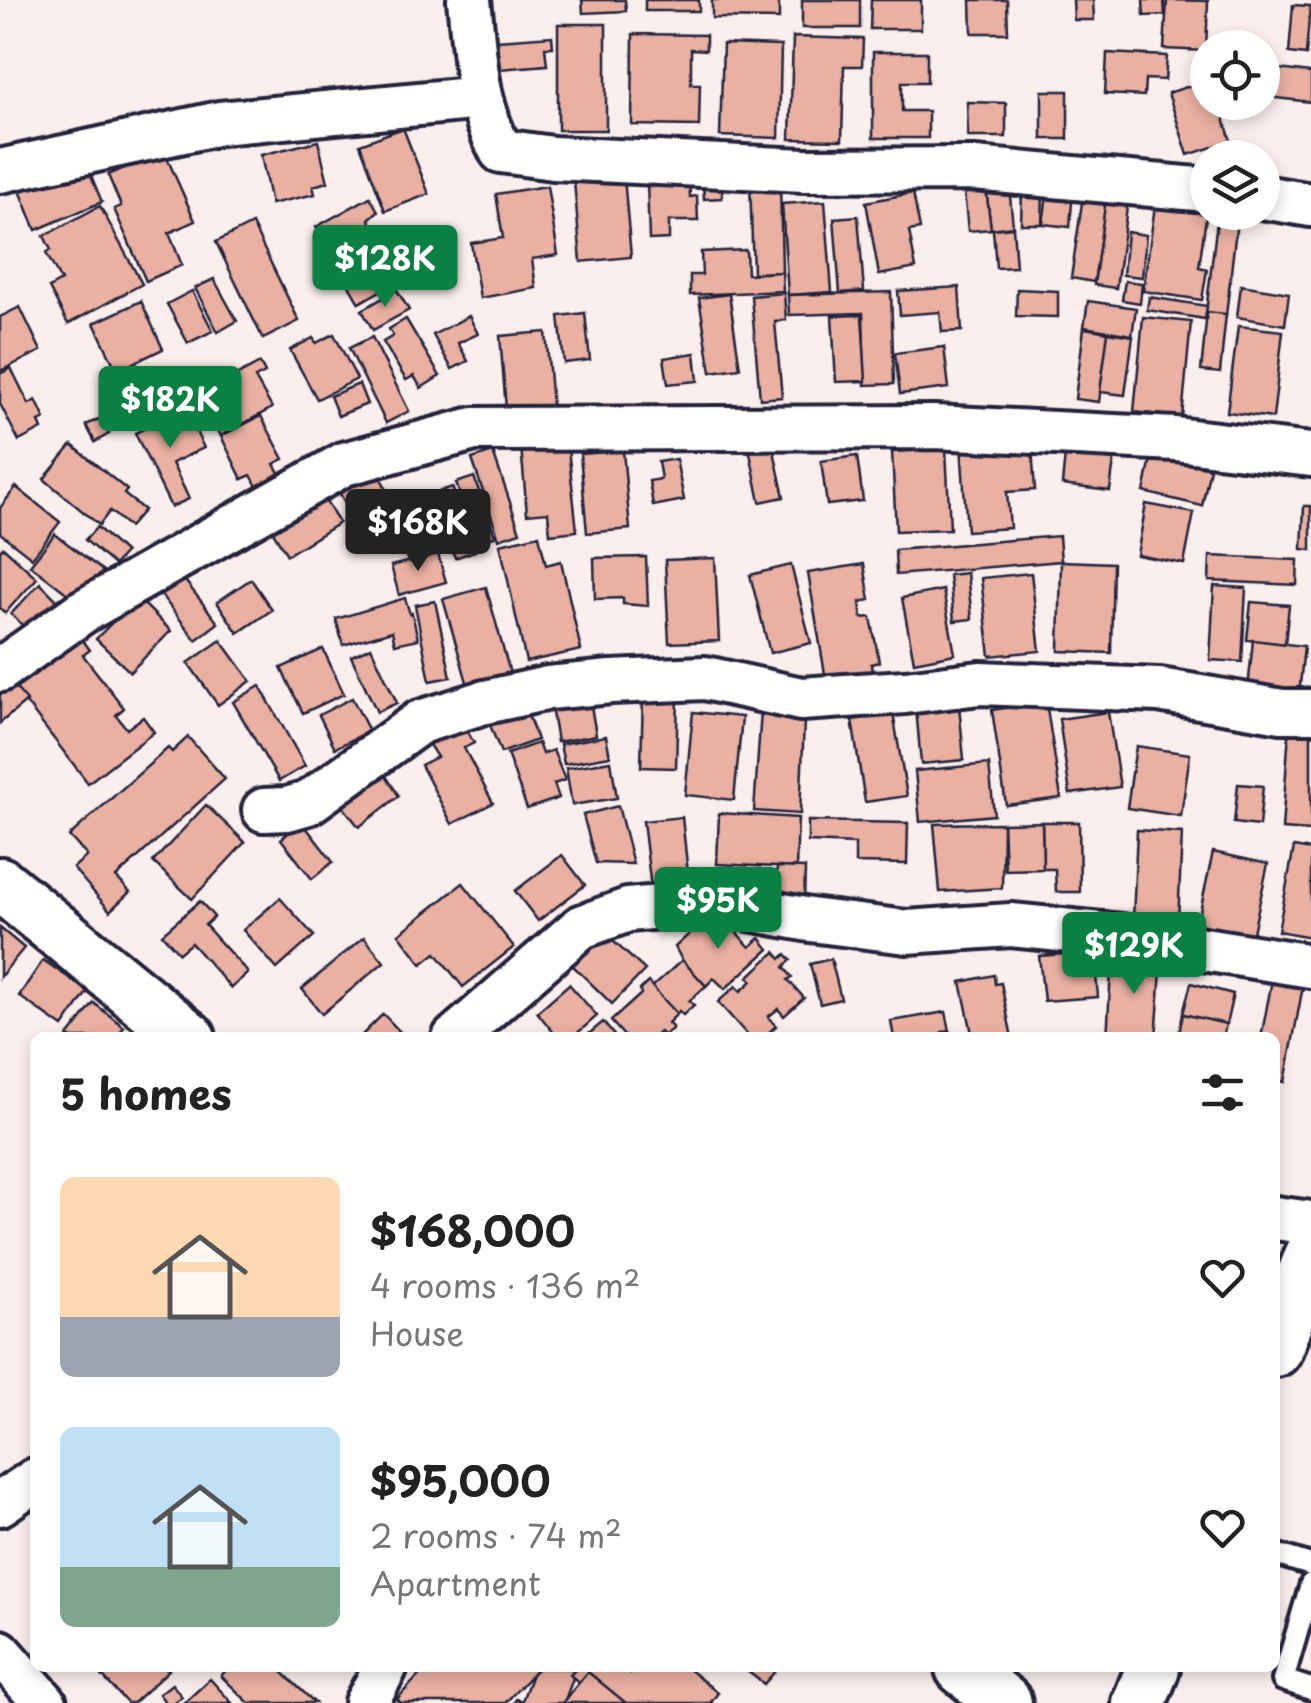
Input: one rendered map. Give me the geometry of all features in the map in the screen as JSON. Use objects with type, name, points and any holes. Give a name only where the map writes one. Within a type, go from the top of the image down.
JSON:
[{"type":"street","points":[[469,0],[480,98],[501,151],[554,158],[805,170],[974,169],[1190,188]]},
{"type":"street","points":[[0,170],[220,124],[480,98]]},
{"type":"street","points":[[1280,200],[1311,204]]},
{"type":"street","points":[[0,670],[82,612],[344,464],[474,429],[934,428],[1176,440],[1311,454]]},
{"type":"street","points":[[264,810],[287,809],[308,802],[420,722],[481,703],[564,686],[705,678],[801,699],[980,683],[1159,690],[1282,711],[1311,711]]},
{"type":"street","points":[[0,884],[182,1032]]},
{"type":"street","points":[[461,1032],[581,927],[628,910],[692,904],[907,932],[1011,925],[1121,936],[1311,966]]},
{"type":"street","points":[[1280,1219],[1311,1223]]},
{"type":"street","points":[[1280,1337],[1311,1256]]},
{"type":"street","points":[[0,1504],[30,1483]]},
{"type":"street","points":[[0,1652],[44,1703]]},
{"type":"street","points":[[366,1703],[383,1672]]},
{"type":"street","points":[[967,1672],[1005,1703]]},
{"type":"street","points":[[1139,1703],[1151,1672]]},
{"type":"lane","points":[[1280,1556],[1311,1565]]},
{"type":"lane","points":[[1311,1584],[1283,1680],[1311,1689]]},
{"type":"building","points":[[582,0],[625,0],[626,11],[583,13]]},
{"type":"building","points":[[645,0],[699,0],[699,11],[645,11]]},
{"type":"building","points":[[712,0],[779,0],[779,19],[712,18]]},
{"type":"building","points":[[802,0],[860,0],[860,28],[802,28]]},
{"type":"building","points":[[871,0],[921,0],[921,29],[870,29]]},
{"type":"building","points":[[971,0],[1007,0],[1008,33],[972,33]]},
{"type":"building","points":[[1073,0],[1093,0],[1094,20],[1074,20]]},
{"type":"building","points":[[1143,0],[1164,0],[1165,15],[1144,16]]},
{"type":"building","points":[[1167,0],[1208,1],[1207,30],[1190,30],[1190,50],[1164,49]]},
{"type":"building","points":[[1293,5],[1310,6],[1306,55],[1289,53]]},
{"type":"building","points":[[558,24],[606,24],[606,130],[558,130]]},
{"type":"building","points":[[633,34],[706,35],[706,50],[691,49],[691,84],[700,84],[699,126],[632,125]]},
{"type":"building","points":[[552,36],[553,47],[545,47],[547,65],[499,69],[497,40]]},
{"type":"building","points":[[793,37],[863,39],[862,66],[844,66],[842,140],[790,139]]},
{"type":"building","points":[[723,44],[781,46],[779,138],[720,136]]},
{"type":"building","points":[[873,52],[927,52],[927,82],[902,82],[902,111],[928,111],[928,138],[873,138]]},
{"type":"building","points":[[1107,53],[1167,56],[1165,80],[1145,79],[1144,96],[1105,94]]},
{"type":"building","points":[[1280,69],[1311,73],[1311,102],[1280,98]]},
{"type":"building","points":[[1190,86],[1190,120],[1225,120],[1231,140],[1190,140],[1188,155],[1168,93]]},
{"type":"building","points":[[1042,91],[1068,91],[1068,139],[1042,139]]},
{"type":"building","points":[[967,102],[1006,103],[1006,137],[968,137]]},
{"type":"building","points":[[403,128],[429,194],[385,211],[360,144]]},
{"type":"building","points":[[318,141],[328,182],[313,186],[315,194],[271,204],[261,155]]},
{"type":"building","points":[[164,151],[195,221],[169,233],[182,265],[146,281],[114,209],[121,206],[108,175]]},
{"type":"building","points":[[85,161],[102,202],[36,230],[19,188]]},
{"type":"building","points":[[689,172],[690,197],[697,196],[698,221],[669,221],[669,239],[649,240],[647,181]]},
{"type":"building","points":[[624,177],[631,257],[581,262],[574,181]]},
{"type":"building","points":[[722,179],[722,198],[704,199],[703,180]]},
{"type":"building","points":[[780,180],[782,272],[753,273],[750,181]]},
{"type":"building","points":[[547,186],[558,255],[532,259],[536,288],[480,298],[471,243],[503,238],[496,194]]},
{"type":"building","points":[[1009,186],[1013,226],[991,229],[986,189]]},
{"type":"building","points":[[1048,187],[1073,189],[1070,227],[1043,224]]},
{"type":"building","points":[[986,189],[991,229],[968,231],[964,191]]},
{"type":"building","points":[[1022,189],[1043,190],[1042,224],[1021,224]]},
{"type":"building","points":[[1084,189],[1108,192],[1094,282],[1071,278]]},
{"type":"building","points":[[913,193],[920,229],[909,231],[916,268],[879,275],[866,202]]},
{"type":"building","points":[[370,197],[378,211],[369,219],[403,278],[359,303],[316,227]]},
{"type":"building","points":[[1106,198],[1128,200],[1116,288],[1094,285]]},
{"type":"building","points":[[1156,199],[1190,205],[1190,230],[1204,230],[1199,267],[1207,269],[1202,300],[1143,291]]},
{"type":"building","points":[[825,201],[832,292],[788,295],[782,204]]},
{"type":"building","points":[[100,206],[142,284],[68,324],[49,288],[61,281],[46,253],[51,250],[44,236]]},
{"type":"building","points":[[858,216],[864,291],[840,293],[834,218]]},
{"type":"building","points":[[252,224],[299,321],[263,339],[216,242]]},
{"type":"building","points":[[1013,227],[1016,267],[996,268],[993,229]]},
{"type":"building","points":[[1216,230],[1236,230],[1226,315],[1206,312]]},
{"type":"building","points":[[1127,232],[1146,235],[1142,277],[1123,275]]},
{"type":"building","points":[[746,250],[747,274],[782,272],[783,291],[690,295],[690,275],[702,275],[701,252]]},
{"type":"building","points":[[214,279],[237,321],[218,332],[195,288]]},
{"type":"building","points":[[1125,281],[1142,283],[1140,303],[1122,300]]},
{"type":"building","points":[[1241,285],[1289,293],[1285,325],[1237,317]]},
{"type":"building","points":[[959,287],[962,331],[942,332],[940,312],[900,315],[898,291]]},
{"type":"building","points":[[1017,289],[1058,291],[1058,317],[1016,316]]},
{"type":"building","points":[[397,290],[409,310],[373,330],[362,310]]},
{"type":"building","points":[[192,291],[213,331],[188,343],[167,304]]},
{"type":"building","points":[[891,292],[894,384],[865,385],[863,313],[789,315],[788,295]]},
{"type":"building","points":[[784,293],[786,320],[775,322],[782,397],[760,399],[751,296]]},
{"type":"building","points":[[729,294],[740,368],[711,372],[699,298]]},
{"type":"building","points":[[1149,297],[1207,306],[1205,319],[1147,310]]},
{"type":"building","points":[[141,301],[163,349],[117,371],[94,323]]},
{"type":"building","points":[[1088,301],[1136,308],[1132,335],[1084,327]]},
{"type":"building","points":[[20,307],[41,351],[0,371],[0,317]]},
{"type":"building","points":[[1207,312],[1226,314],[1220,373],[1201,371]]},
{"type":"building","points":[[585,313],[590,360],[564,363],[559,316]]},
{"type":"building","points":[[862,315],[866,381],[836,382],[832,316]]},
{"type":"building","points":[[469,316],[478,334],[458,343],[468,361],[452,369],[433,335]]},
{"type":"building","points":[[1143,317],[1191,322],[1182,417],[1134,412]]},
{"type":"building","points":[[406,319],[440,376],[421,388],[414,376],[406,380],[383,342],[393,336],[389,329]]},
{"type":"building","points":[[1238,326],[1283,331],[1273,418],[1227,412]]},
{"type":"building","points":[[1084,328],[1109,332],[1099,402],[1075,399]]},
{"type":"building","points":[[546,332],[552,406],[506,409],[500,336]]},
{"type":"building","points":[[1108,332],[1133,336],[1125,395],[1100,392]]},
{"type":"building","points":[[334,334],[357,379],[317,399],[290,350],[313,338],[316,343]]},
{"type":"building","points":[[372,337],[409,411],[386,423],[349,348]]},
{"type":"building","points":[[944,347],[949,388],[900,394],[895,353]]},
{"type":"building","points":[[695,353],[698,381],[668,384],[664,358]]},
{"type":"building","points":[[260,363],[265,373],[255,378],[272,408],[221,436],[199,396]]},
{"type":"building","points":[[11,368],[29,404],[36,400],[45,419],[39,422],[42,429],[19,441],[0,404],[0,374]]},
{"type":"building","points":[[359,384],[367,404],[338,416],[330,396]]},
{"type":"building","points":[[185,409],[204,448],[172,463],[189,499],[171,507],[135,433]]},
{"type":"building","points":[[261,416],[284,459],[274,464],[283,479],[260,492],[251,475],[242,479],[221,436]]},
{"type":"building","points":[[101,418],[109,434],[95,442],[86,425]]},
{"type":"building","points":[[1031,433],[1035,490],[1007,492],[1010,528],[967,531],[961,445]]},
{"type":"building","points":[[771,437],[784,497],[760,502],[748,443]]},
{"type":"building","points":[[567,439],[577,531],[550,534],[548,512],[527,514],[521,446]]},
{"type":"building","points":[[72,445],[127,490],[124,494],[144,510],[129,527],[110,511],[99,525],[44,479]]},
{"type":"building","points":[[946,449],[950,529],[896,531],[892,452]]},
{"type":"building","points":[[623,451],[630,529],[587,533],[580,454]]},
{"type":"building","points":[[493,452],[520,532],[499,539],[472,459]]},
{"type":"building","points":[[1065,454],[1114,460],[1110,491],[1062,485]]},
{"type":"building","points":[[1152,454],[1210,468],[1202,506],[1144,492]]},
{"type":"building","points":[[857,456],[863,501],[827,505],[821,461]]},
{"type":"building","points":[[676,459],[684,500],[653,506],[649,481],[661,479],[658,462]]},
{"type":"building","points":[[377,471],[395,505],[358,526],[339,492]]},
{"type":"building","points":[[474,477],[495,536],[476,542],[456,483]]},
{"type":"building","points":[[16,487],[60,522],[32,558],[0,533],[0,508]]},
{"type":"building","points":[[452,487],[475,551],[455,558],[432,494]]},
{"type":"building","points":[[325,500],[339,523],[287,555],[273,532]]},
{"type":"building","points":[[1146,504],[1194,513],[1184,564],[1137,555]]},
{"type":"building","points":[[1304,506],[1311,506],[1311,550],[1302,549]]},
{"type":"building","points":[[97,527],[125,553],[114,565],[85,540]]},
{"type":"building","points":[[55,534],[103,571],[87,591],[82,586],[73,598],[30,565]]},
{"type":"building","points":[[539,535],[546,565],[561,561],[581,650],[526,662],[500,544]]},
{"type":"building","points":[[1059,536],[1061,561],[896,575],[895,550]]},
{"type":"building","points":[[3,547],[37,578],[5,613],[0,608]]},
{"type":"building","points":[[438,554],[446,582],[399,595],[391,566]]},
{"type":"building","points":[[1210,556],[1298,560],[1297,585],[1209,581]]},
{"type":"building","points":[[646,557],[648,606],[623,604],[623,598],[595,599],[594,558]]},
{"type":"building","points":[[715,558],[719,641],[669,643],[665,560]]},
{"type":"building","points":[[1061,561],[1113,563],[1111,653],[1059,651]]},
{"type":"building","points":[[864,564],[870,600],[860,602],[862,618],[871,617],[879,662],[871,664],[872,672],[826,680],[808,573]]},
{"type":"building","points":[[791,565],[811,643],[770,653],[750,575]]},
{"type":"building","points":[[176,569],[218,623],[196,640],[154,586]]},
{"type":"building","points":[[967,573],[972,619],[954,621],[949,575]]},
{"type":"building","points":[[1031,573],[1040,651],[990,656],[981,578]]},
{"type":"building","points":[[251,579],[272,610],[238,633],[217,602]]},
{"type":"building","points":[[40,583],[57,600],[28,631],[11,614]]},
{"type":"building","points":[[1214,586],[1246,588],[1242,662],[1210,660]]},
{"type":"building","points":[[486,587],[511,677],[469,689],[443,599]]},
{"type":"building","points":[[943,590],[955,654],[914,662],[902,598]]},
{"type":"building","points":[[137,597],[171,631],[130,672],[96,639]]},
{"type":"building","points":[[405,598],[418,639],[395,644],[392,631],[343,645],[336,619]]},
{"type":"building","points":[[435,601],[451,677],[430,681],[415,605]]},
{"type":"building","points":[[1251,602],[1289,605],[1285,644],[1247,640]]},
{"type":"building","points":[[71,624],[90,650],[83,655],[124,708],[116,715],[127,729],[143,717],[154,732],[88,783],[3,673]]},
{"type":"building","points":[[221,640],[251,681],[218,705],[188,663]]},
{"type":"building","points":[[1253,640],[1304,646],[1299,695],[1248,689]]},
{"type":"building","points":[[371,647],[397,703],[377,712],[351,656]]},
{"type":"building","points":[[323,649],[344,694],[303,713],[281,668]]},
{"type":"building","points":[[3,673],[27,701],[0,723],[0,675]]},
{"type":"building","points":[[260,686],[305,766],[279,781],[233,702]]},
{"type":"building","points":[[589,694],[596,735],[557,742],[550,701]]},
{"type":"building","points":[[643,695],[678,696],[676,768],[641,767]]},
{"type":"building","points":[[352,698],[369,731],[335,748],[319,715]]},
{"type":"building","points":[[1046,702],[1061,798],[1006,805],[992,710]]},
{"type":"building","points":[[959,704],[964,760],[921,764],[916,708]]},
{"type":"building","points":[[525,706],[537,740],[501,753],[488,720]]},
{"type":"building","points":[[761,711],[804,721],[800,814],[754,811]]},
{"type":"building","points":[[693,712],[742,717],[734,800],[685,795]]},
{"type":"building","points":[[1108,712],[1120,787],[1070,794],[1059,719]]},
{"type":"building","points":[[893,713],[907,796],[865,802],[852,720]]},
{"type":"building","points":[[459,717],[474,743],[464,748],[493,803],[452,824],[421,765],[437,757],[424,737]]},
{"type":"building","points":[[1289,731],[1311,733],[1311,831],[1282,829]]},
{"type":"building","points":[[606,736],[610,756],[564,764],[560,744]]},
{"type":"building","points":[[188,737],[225,779],[116,877],[130,892],[110,911],[73,868],[87,856],[69,836],[168,748],[172,752]]},
{"type":"building","points":[[538,743],[542,754],[553,750],[565,780],[554,784],[559,798],[527,809],[507,754]]},
{"type":"building","points":[[1136,746],[1190,754],[1181,816],[1127,808]]},
{"type":"building","points":[[611,761],[617,798],[572,805],[566,768]]},
{"type":"building","points":[[378,764],[399,796],[359,827],[334,795]]},
{"type":"building","points":[[989,764],[994,815],[920,822],[915,771]]},
{"type":"building","points":[[1238,784],[1263,786],[1259,826],[1234,823]]},
{"type":"building","points":[[206,805],[245,842],[192,899],[153,862]]},
{"type":"building","points":[[618,806],[633,864],[596,863],[583,815]]},
{"type":"building","points":[[719,813],[798,818],[796,868],[717,864]]},
{"type":"building","points":[[682,817],[690,893],[652,897],[643,821]]},
{"type":"building","points":[[808,821],[908,823],[907,864],[855,863],[855,844],[808,842]]},
{"type":"building","points":[[302,822],[333,862],[312,879],[281,839]]},
{"type":"building","points":[[1042,822],[1079,822],[1080,892],[1056,892],[1055,869],[1043,869]]},
{"type":"building","points":[[1042,822],[1043,869],[1005,870],[1003,823]]},
{"type":"building","points":[[1003,823],[1002,888],[940,892],[934,824]]},
{"type":"building","points":[[1137,830],[1182,833],[1178,922],[1133,919]]},
{"type":"building","points":[[1294,847],[1311,850],[1311,937],[1278,931]]},
{"type":"building","points":[[1213,852],[1268,864],[1252,937],[1197,925]]},
{"type":"building","points":[[562,855],[585,885],[538,921],[515,891]]},
{"type":"building","points":[[777,867],[805,868],[804,905],[775,903]]},
{"type":"building","points":[[463,883],[514,947],[463,987],[436,953],[422,964],[399,934]]},
{"type":"building","points":[[280,898],[314,936],[277,969],[243,930]]},
{"type":"building","points":[[200,901],[214,917],[205,925],[248,973],[231,988],[191,943],[179,953],[162,934]]},
{"type":"building","points":[[715,910],[750,947],[760,938],[769,949],[725,989],[714,978],[706,986],[675,947]]},
{"type":"building","points":[[0,928],[24,948],[0,977]]},
{"type":"building","points":[[602,931],[645,970],[612,1004],[571,964]]},
{"type":"building","points":[[364,937],[384,962],[322,1014],[302,989]]},
{"type":"building","points":[[775,952],[781,959],[786,954],[791,960],[784,967],[792,977],[788,980],[804,998],[784,1016],[778,1009],[768,1017],[776,1026],[770,1032],[745,1032],[718,1002],[736,986],[741,991],[752,981],[748,977]]},
{"type":"building","points":[[1094,952],[1098,997],[1044,1001],[1039,956]]},
{"type":"building","points":[[1112,954],[1162,957],[1156,1032],[1107,1032]]},
{"type":"building","points":[[831,959],[841,999],[820,1004],[810,964]]},
{"type":"building","points":[[43,960],[88,991],[63,1027],[19,996]]},
{"type":"building","points":[[682,960],[706,986],[689,1001],[694,1005],[683,1015],[679,1011],[677,1014],[652,987]]},
{"type":"building","points":[[994,975],[995,984],[1001,983],[1011,1032],[972,1032],[961,982]]},
{"type":"building","points":[[1272,980],[1303,986],[1285,1082],[1280,1081],[1280,1032],[1262,1032]]},
{"type":"building","points":[[648,982],[677,1014],[668,1023],[673,1028],[668,1032],[621,1032],[611,1021],[641,994]]},
{"type":"building","points":[[1191,983],[1233,994],[1226,1025],[1183,1014]]},
{"type":"building","points":[[569,984],[597,1016],[579,1032],[553,1032],[537,1012]]},
{"type":"building","points":[[94,1003],[124,1027],[122,1032],[72,1032]]},
{"type":"building","points":[[946,1012],[950,1031],[893,1032],[891,1021]]},
{"type":"building","points":[[383,1014],[400,1032],[365,1032]]},
{"type":"building","points":[[1183,1014],[1226,1024],[1224,1032],[1179,1032]]},
{"type":"building","points":[[603,1022],[611,1032],[591,1032]]},
{"type":"building","points":[[99,1672],[167,1672],[133,1703],[127,1703]]},
{"type":"building","points":[[224,1672],[282,1672],[315,1703],[249,1703],[221,1676]]},
{"type":"building","points":[[422,1672],[534,1672],[505,1703],[401,1703],[397,1699]]},
{"type":"building","points":[[575,1672],[564,1703],[514,1703],[516,1699],[522,1701],[532,1674]]},
{"type":"building","points":[[588,1672],[626,1703],[562,1703]]},
{"type":"building","points":[[692,1672],[718,1693],[713,1703],[604,1703],[570,1675]]},
{"type":"building","points":[[748,1672],[774,1672],[764,1684]]},
{"type":"building","points":[[210,1679],[232,1703],[184,1703]]},
{"type":"building","points":[[172,1684],[182,1697],[166,1703],[159,1694]]}]
